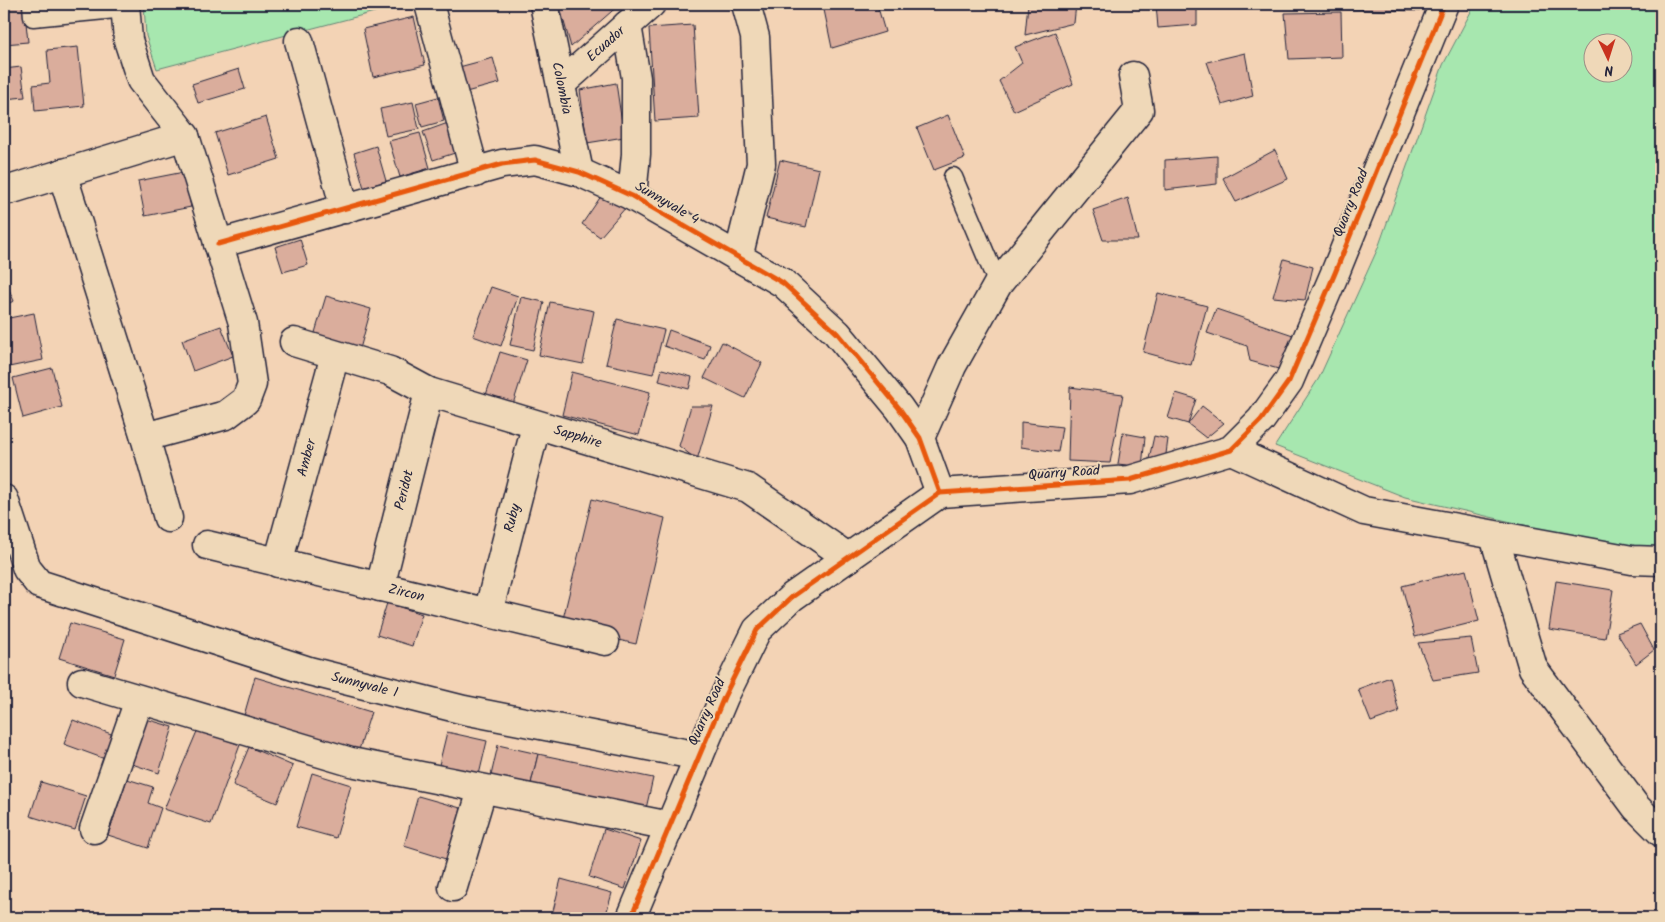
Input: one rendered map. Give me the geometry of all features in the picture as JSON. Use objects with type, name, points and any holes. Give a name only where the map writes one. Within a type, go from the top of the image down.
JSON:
[{"type":"street","points":[[429,4],[475,173]]},
{"type":"street","name":"Colombia","points":[[544,4],[579,172]]},
{"type":"street","name":"Ecuador","points":[[560,84],[651,4]]},
{"type":"street","points":[[738,258],[761,164],[755,37],[746,4]]},
{"type":"street","name":"Quarry Road","points":[[631,918],[699,756],[757,630],[792,597],[940,493],[1130,480],[1231,450],[1261,420],[1289,381],[1444,4]]},
{"type":"street","points":[[125,6],[128,40],[142,80],[185,136],[243,323],[250,359],[252,384],[246,400],[226,415],[145,437]]},
{"type":"street","points":[[627,25],[636,78],[636,154],[632,196]]},
{"type":"street","points":[[299,41],[346,209]]},
{"type":"street","points":[[920,438],[948,373],[998,284],[1139,110],[1133,76]]},
{"type":"street","points":[[9,190],[185,136]]},
{"type":"street","name":"Sunnyvale 4","points":[[218,244],[502,164],[535,160],[579,172],[632,196],[783,283],[837,333],[899,408],[920,438],[940,493]]},
{"type":"street","points":[[62,173],[145,437],[168,518]]},
{"type":"street","name":"Sapphire","points":[[294,342],[390,371],[428,392],[536,426],[748,488],[850,558]]},
{"type":"street","name":"Amber","points":[[278,562],[335,354]]},
{"type":"street","name":"Peridot","points":[[380,587],[428,392]]},
{"type":"street","name":"Ruby","points":[[488,613],[536,426]]},
{"type":"street","points":[[1231,450],[1364,511],[1632,560],[1661,561]]},
{"type":"street","points":[[4,499],[12,550]]},
{"type":"street","points":[[1494,536],[1533,668],[1636,806],[1661,832]]},
{"type":"street","name":"Zircon","points":[[207,545],[605,641]]},
{"type":"street","name":"Sunnyvale 1","points":[[12,550],[39,584],[309,671],[464,710],[699,756]]},
{"type":"street","points":[[82,682],[351,762],[482,790],[670,826]]},
{"type":"street","points":[[94,829],[139,700]]},
{"type":"street","points":[[453,887],[482,790]]},
{"type":"lane","points":[[32,4],[34,17],[125,6]]},
{"type":"lane","points":[[953,177],[998,284]]},
{"type":"green space","points":[[144,4],[405,4],[157,69],[146,36]]},
{"type":"green space","points":[[1475,4],[1661,4],[1661,546],[1622,548],[1405,497],[1275,446],[1319,378],[1378,248],[1443,65]]},
{"type":"building","points":[[4,4],[24,4],[28,42],[4,44]]},
{"type":"building","points":[[559,4],[620,4],[571,47]]},
{"type":"building","points":[[877,4],[885,32],[832,48],[823,5]]},
{"type":"building","points":[[1028,4],[1076,4],[1074,23],[1025,35]]},
{"type":"building","points":[[1156,4],[1197,4],[1197,25],[1158,28]]},
{"type":"building","points":[[1286,4],[1331,4],[1330,6]]},
{"type":"building","points":[[1346,4],[1421,4],[1420,11],[1346,9]]},
{"type":"building","points":[[1341,12],[1342,57],[1289,59],[1285,13]]},
{"type":"building","points":[[414,17],[425,65],[373,77],[363,29]]},
{"type":"building","points":[[693,25],[699,118],[655,121],[649,28]]},
{"type":"building","points":[[1055,32],[1073,84],[1014,111],[999,81],[1022,63],[1015,47]]},
{"type":"building","points":[[78,47],[84,106],[35,111],[33,85],[50,83],[47,50]]},
{"type":"building","points":[[1245,53],[1253,96],[1222,105],[1207,62]]},
{"type":"building","points":[[493,58],[500,83],[466,92],[459,67]]},
{"type":"building","points":[[21,67],[25,97],[4,99],[4,69]]},
{"type":"building","points":[[239,69],[245,89],[198,103],[192,84]]},
{"type":"building","points":[[616,83],[624,137],[587,143],[580,90]]},
{"type":"building","points":[[438,97],[444,121],[422,127],[416,103]]},
{"type":"building","points":[[413,102],[419,129],[386,136],[380,109]]},
{"type":"building","points":[[948,115],[965,158],[934,170],[917,128]]},
{"type":"building","points":[[266,117],[279,159],[228,175],[215,133]]},
{"type":"building","points":[[448,123],[458,152],[433,160],[423,132]]},
{"type":"building","points":[[420,133],[430,168],[400,177],[389,141]]},
{"type":"building","points":[[376,146],[386,181],[364,188],[354,153]]},
{"type":"building","points":[[1275,150],[1288,179],[1236,202],[1223,178]]},
{"type":"building","points":[[1217,156],[1217,184],[1165,190],[1165,160]]},
{"type":"building","points":[[780,160],[819,169],[806,227],[766,218]]},
{"type":"building","points":[[184,172],[191,207],[145,216],[138,181]]},
{"type":"building","points":[[606,189],[627,206],[600,237],[582,224]]},
{"type":"building","points":[[1128,198],[1138,240],[1103,240],[1093,210]]},
{"type":"building","points":[[300,239],[308,265],[283,272],[275,247]]},
{"type":"building","points":[[1284,259],[1313,267],[1305,300],[1273,297]]},
{"type":"building","points":[[4,278],[14,301],[4,305]]},
{"type":"building","points":[[491,287],[518,296],[501,346],[473,336]]},
{"type":"building","points":[[1158,293],[1207,306],[1191,365],[1143,352]]},
{"type":"building","points":[[326,296],[371,309],[360,349],[314,336]]},
{"type":"building","points":[[521,297],[544,302],[533,350],[510,345]]},
{"type":"building","points":[[550,302],[594,311],[583,364],[539,355]]},
{"type":"building","points":[[1216,309],[1296,336],[1282,370],[1250,361],[1247,346],[1207,333]]},
{"type":"building","points":[[34,313],[43,360],[4,368],[4,319]]},
{"type":"building","points":[[617,319],[664,330],[653,374],[606,364]]},
{"type":"building","points":[[221,326],[233,356],[193,371],[182,340]]},
{"type":"building","points":[[669,330],[710,345],[705,360],[664,346]]},
{"type":"building","points":[[722,342],[762,363],[745,398],[704,378]]},
{"type":"building","points":[[500,352],[527,360],[513,404],[486,395]]},
{"type":"building","points":[[52,368],[62,407],[23,418],[13,378]]},
{"type":"building","points":[[662,369],[692,377],[689,389],[659,381]]},
{"type":"building","points":[[572,372],[650,392],[639,435],[562,415]]},
{"type":"building","points":[[1070,387],[1123,394],[1110,463],[1068,461]]},
{"type":"building","points":[[1176,393],[1196,399],[1188,424],[1168,418]]},
{"type":"building","points":[[691,406],[713,406],[697,460],[679,446]]},
{"type":"building","points":[[1202,406],[1224,423],[1206,438],[1188,424]]},
{"type":"building","points":[[1021,422],[1062,427],[1058,452],[1021,447]]},
{"type":"building","points":[[1123,433],[1145,437],[1142,467],[1118,464]]},
{"type":"building","points":[[1154,436],[1168,439],[1164,469],[1147,468]]},
{"type":"building","points":[[592,499],[665,518],[636,644],[561,627]]},
{"type":"building","points":[[1466,570],[1479,621],[1415,637],[1402,586]]},
{"type":"building","points":[[1556,581],[1613,590],[1605,638],[1549,629]]},
{"type":"building","points":[[387,603],[422,614],[412,646],[377,635]]},
{"type":"building","points":[[70,623],[125,639],[114,675],[59,658]]},
{"type":"building","points":[[1640,624],[1654,650],[1636,664],[1617,633]]},
{"type":"building","points":[[1471,638],[1478,673],[1433,680],[1418,643]]},
{"type":"building","points":[[255,677],[371,712],[358,753],[243,719]]},
{"type":"building","points":[[1390,677],[1399,712],[1371,722],[1358,689]]},
{"type":"building","points":[[146,719],[173,727],[159,773],[132,764]]},
{"type":"building","points":[[73,720],[114,735],[105,759],[64,744]]},
{"type":"building","points":[[198,729],[240,745],[211,824],[164,809]]},
{"type":"building","points":[[447,732],[487,741],[478,779],[438,769]]},
{"type":"building","points":[[498,745],[538,754],[530,788],[490,780]]},
{"type":"building","points":[[249,747],[293,766],[277,803],[233,785]]},
{"type":"building","points":[[538,754],[653,778],[645,813],[530,788]]},
{"type":"building","points":[[312,773],[351,785],[336,838],[296,827]]},
{"type":"building","points":[[127,779],[153,787],[148,803],[161,808],[148,848],[108,835]]},
{"type":"building","points":[[41,782],[86,796],[75,830],[30,816]]},
{"type":"building","points":[[418,796],[464,809],[449,860],[404,846]]},
{"type":"building","points":[[604,829],[641,841],[625,889],[589,877]]},
{"type":"building","points":[[561,879],[612,893],[605,918],[565,918],[552,915]]},
{"type":"cycle path","points":[[631,918],[724,697],[757,630],[792,597],[940,493],[1130,480],[1231,450],[1261,420],[1289,381],[1444,4]]},
{"type":"cycle path","points":[[218,244],[502,164],[535,160],[579,172],[632,196],[783,283],[837,333],[899,408],[920,438],[940,493]]}]
